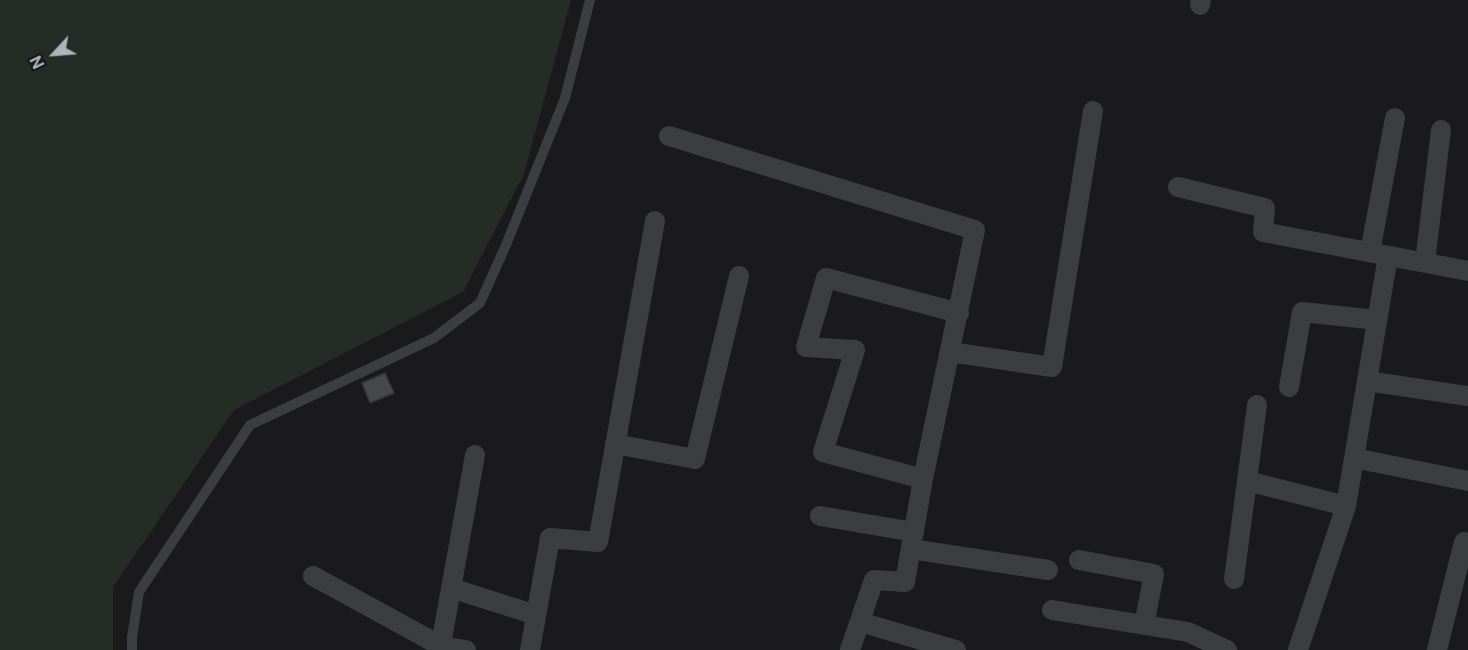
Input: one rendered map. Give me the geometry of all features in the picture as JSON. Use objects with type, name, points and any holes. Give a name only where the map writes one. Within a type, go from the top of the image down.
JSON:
[{"type":"street","points":[[950,352],[1052,367],[1093,111]]},
{"type":"street","points":[[1298,650],[1346,506],[1377,320],[1379,254],[1395,118]]},
{"type":"street","points":[[1425,262],[1441,130]]},
{"type":"street","points":[[669,136],[975,230],[923,478],[905,582],[874,580],[850,650]]},
{"type":"street","points":[[1179,187],[1265,208],[1263,232],[1468,271]]},
{"type":"street","points":[[530,650],[550,538],[598,542],[655,222]]},
{"type":"street","points":[[615,444],[694,459],[739,276]]},
{"type":"street","points":[[923,478],[823,452],[855,350],[806,347],[826,278],[959,313]]},
{"type":"street","points":[[1289,387],[1302,312],[1377,320]]},
{"type":"street","points":[[1367,381],[1468,396]]},
{"type":"street","points":[[1234,579],[1257,405]]},
{"type":"street","points":[[440,648],[475,455]]},
{"type":"street","points":[[1354,458],[1468,481]]},
{"type":"street","points":[[1247,481],[1346,506]]},
{"type":"street","points":[[820,516],[912,541],[1048,570]]},
{"type":"street","points":[[1437,650],[1464,542]]},
{"type":"street","points":[[1079,561],[1154,574],[1144,625]]},
{"type":"street","points":[[313,576],[440,648],[466,650]]},
{"type":"street","points":[[451,588],[536,615]]},
{"type":"street","points":[[1052,610],[1188,632],[1227,650]]},
{"type":"street","points":[[860,622],[956,650]]},
{"type":"lane","points":[[132,650],[139,592],[250,425],[434,338],[480,303],[506,245],[565,98],[590,0]]},
{"type":"shaded area","points":[[0,0],[571,0],[524,174],[463,292],[234,410],[113,587],[113,650],[0,650]]},
{"type":"building","points":[[385,373],[394,393],[370,403],[362,383]]}]
